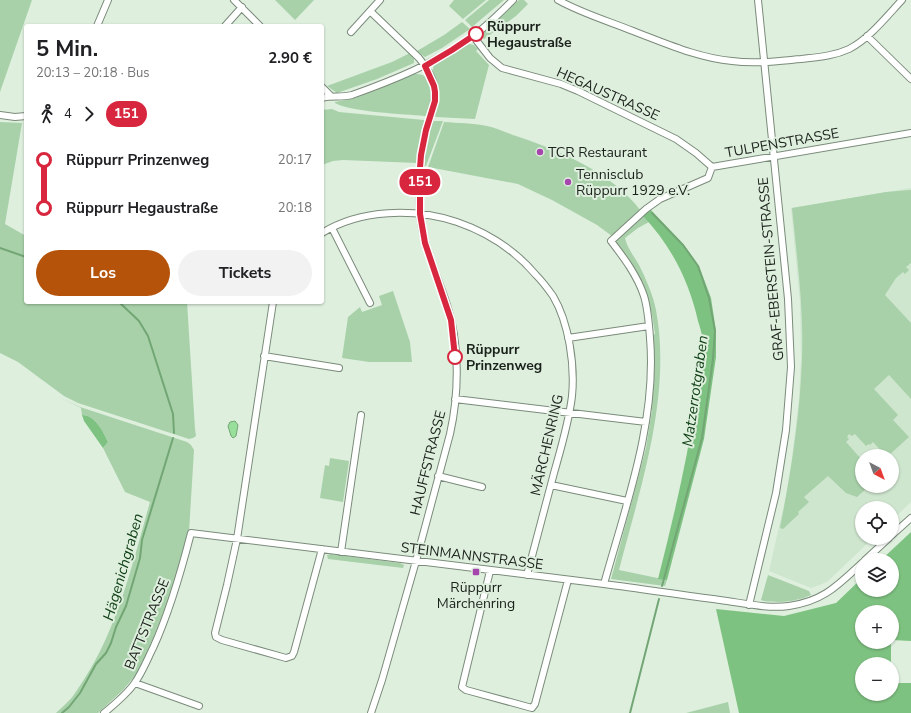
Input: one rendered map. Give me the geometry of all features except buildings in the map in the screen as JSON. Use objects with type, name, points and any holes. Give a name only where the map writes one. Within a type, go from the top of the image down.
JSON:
[{"type":"street","points":[[98,24],[108,0]]},
{"type":"street","points":[[234,0],[258,24]]},
{"type":"street","points":[[351,32],[380,0]]},
{"type":"street","points":[[324,89],[332,96],[338,98],[352,95],[406,75],[425,66],[473,36],[513,0]]},
{"type":"street","points":[[558,0],[586,13],[701,55],[730,61],[764,62],[835,54],[849,48],[867,36],[902,0]]},
{"type":"street","name":"GRAF-EBERSTEIN-STRASSE","points":[[749,605],[776,493],[786,430],[791,367],[790,317],[758,0]]},
{"type":"street","points":[[227,24],[242,8]]},
{"type":"street","name":"HAUFFSTRASSE","points":[[370,11],[413,50],[425,66],[434,86],[435,101],[426,130],[421,155],[420,214],[425,243],[451,320],[455,351],[455,399],[452,423],[416,561],[371,713]]},
{"type":"street","name":"HEGAUSTRASSE","points":[[473,36],[490,58],[502,68],[561,84],[578,91],[676,139],[696,153],[712,167]]},
{"type":"street","points":[[867,36],[911,79]]},
{"type":"street","points":[[324,98],[332,96]]},
{"type":"street","points":[[0,115],[15,117],[24,116]]},
{"type":"street","name":"TULPENSTRASSE","points":[[649,326],[644,296],[636,278],[611,241],[642,212],[660,199],[708,178],[712,167],[911,133]]},
{"type":"street","name":"MÄRCHENRING","points":[[324,232],[352,220],[378,214],[420,214],[450,220],[470,226],[493,237],[514,252],[532,269],[553,297],[562,317],[568,338],[571,357],[572,396],[551,485],[527,575]]},
{"type":"street","points":[[332,228],[370,303]]},
{"type":"street","points":[[273,304],[237,538],[216,637],[286,658],[292,656],[322,549]]},
{"type":"street","points":[[568,338],[649,326],[651,366],[646,422],[642,444],[604,584]]},
{"type":"street","points":[[264,356],[339,368]]},
{"type":"street","points":[[455,399],[646,422]]},
{"type":"street","points":[[341,552],[361,415]]},
{"type":"street","points":[[438,476],[482,487]]},
{"type":"street","points":[[551,485],[627,501]]},
{"type":"street","points":[[899,529],[911,518]]},
{"type":"street","name":"STEINMANNSTRASSE","points":[[191,533],[604,584],[749,605],[780,607],[796,605],[819,599],[855,569]]},
{"type":"street","name":"BATTSTRASSE","points":[[104,713],[125,695],[135,683],[144,667],[165,618],[181,570],[191,533]]},
{"type":"street","points":[[873,553],[881,545]]},
{"type":"street","points":[[490,571],[462,687],[466,690],[532,708],[535,704],[568,580]]},
{"type":"street","points":[[135,683],[199,706]]},
{"type":"shaded area","points":[[0,0],[32,0],[0,92]]},
{"type":"shaded area","points":[[275,0],[314,0],[295,20]]},
{"type":"shaded area","points":[[454,0],[486,0],[463,19],[449,6]]},
{"type":"shaded area","points":[[489,0],[504,0],[472,27],[465,20]]},
{"type":"shaded area","points":[[519,0],[524,0],[528,4],[516,16],[484,39],[481,37],[481,33]]},
{"type":"shaded area","points":[[462,22],[470,29],[442,48],[425,57],[417,51],[444,35]]},
{"type":"shaded area","points":[[465,45],[474,45],[478,49],[476,51],[489,65],[475,119],[436,117],[433,114],[437,97],[432,72],[434,65]]},
{"type":"shaded area","points":[[410,53],[414,59],[414,63],[377,79],[337,93],[327,86],[392,62]]},
{"type":"shaded area","points":[[415,74],[422,75],[427,78],[430,83],[431,96],[426,116],[365,111],[352,109],[335,103],[355,98]]},
{"type":"shaded area","points":[[332,109],[339,112],[424,120],[417,163],[343,160],[333,161],[324,164],[324,110]]},
{"type":"shaded area","points":[[443,121],[426,166],[423,166],[431,122]]},
{"type":"shaded area","points":[[0,122],[22,123],[5,224],[24,235],[24,304],[187,304],[196,436],[189,439],[78,403],[64,396],[18,362],[0,353]]},
{"type":"shaded area","name":"Tennisclub Rüppurr 1929 e.V.","points":[[444,122],[482,125],[548,147],[600,174],[629,197],[641,211],[612,236],[597,225],[552,200],[518,184],[428,167]]},
{"type":"shaded area","points":[[911,188],[911,502],[899,513],[899,501],[855,501],[855,545],[866,545],[857,553],[855,553],[855,555],[827,582],[811,588],[769,571],[786,496],[799,399],[801,358],[800,302],[791,208]]},
{"type":"shaded area","points":[[911,190],[911,263],[906,267],[909,270],[905,274],[903,272],[896,278],[885,295],[911,323],[911,399],[889,375],[874,389],[898,415],[893,420],[909,437],[896,449],[880,449],[873,442],[866,446],[855,434],[852,436],[849,434],[847,437],[849,439],[846,442],[855,452],[855,493],[861,493],[857,497],[846,493],[828,476],[804,497],[809,502],[783,529],[780,528],[794,444],[802,359],[801,302],[792,208],[886,192]]},
{"type":"shaded area","points":[[650,209],[684,245],[699,266],[711,298],[716,331],[716,357],[704,439],[667,580],[658,579],[684,468],[701,371],[703,341],[690,292],[678,264],[662,239],[642,215]]},
{"type":"shaded area","points":[[642,215],[649,222],[625,238],[629,249],[644,276],[655,304],[660,342],[660,375],[657,408],[651,442],[636,507],[619,570],[667,580],[665,586],[611,579],[646,448],[652,410],[650,410],[652,335],[655,334],[652,315],[643,283],[640,283],[615,243],[615,241]]},
{"type":"shaded area","points":[[393,291],[410,342],[412,362],[369,362],[342,358],[348,317],[360,307],[362,312],[382,305],[379,296]]},
{"type":"shaded area","points":[[61,398],[80,407],[187,442],[194,450],[189,532],[168,603],[138,672],[123,690],[98,713],[56,713],[73,696],[89,671],[112,625],[129,577],[150,502],[125,492],[103,448],[108,442],[98,424],[91,418],[82,415],[81,408]]},
{"type":"shaded area","points":[[82,415],[91,418],[98,424],[108,442],[103,448],[84,421]]},
{"type":"shaded area","points":[[235,421],[238,425],[236,436],[233,438],[228,426],[230,422]]},
{"type":"shaded area","points":[[330,458],[349,461],[343,502],[320,498],[325,465],[329,466]]},
{"type":"shaded area","points":[[911,532],[911,641],[899,640],[899,605],[855,605],[855,649],[891,649],[891,657],[855,657],[855,701],[899,701],[899,683],[911,683],[911,713],[739,713],[716,609],[784,616],[836,603],[855,585],[855,597],[899,597],[899,553],[888,553],[899,545],[899,543]]},
{"type":"shaded area","points":[[331,554],[400,563],[404,565],[403,568],[328,559],[327,555]]},
{"type":"shaded area","points":[[768,575],[809,591],[811,595],[783,602],[761,600]]},
{"type":"shaded area","points":[[728,702],[730,713],[686,713]]},
{"type":"waterway","name":"Matzerrotgraben","points":[[652,213],[683,245],[698,266],[709,298],[715,331],[713,359],[702,438],[662,586]]},
{"type":"waterway","name":"Hägenichgraben","points":[[0,248],[24,256]]},
{"type":"waterway","name":"Hägenichgraben","points":[[121,304],[139,321],[148,336],[173,414],[174,433]]},
{"type":"waterway","name":"Hägenichgraben","points":[[62,713],[80,693],[96,664],[106,653],[126,606],[140,558],[142,540],[173,438]]},
{"type":"waterway","name":"Matzerrotgraben","points":[[630,713],[659,599]]},
{"type":"bus line","name":"151","points":[[455,357],[451,320],[425,243],[420,214],[421,155],[429,118],[435,101],[434,86],[425,66],[476,34]]},
{"type":"place","name":"Rüppurr Hegaustraße","points":[[476,34]]},
{"type":"place","name":"TCR Restaurant","points":[[540,152]]},
{"type":"place","name":"Tennisclub Rüppurr 1929 e.V.","points":[[568,182]]},
{"type":"place","name":"Rüppurr Prinzenweg","points":[[455,357]]},
{"type":"place","name":"Rüppurr Märchenring","points":[[476,572]]}]
